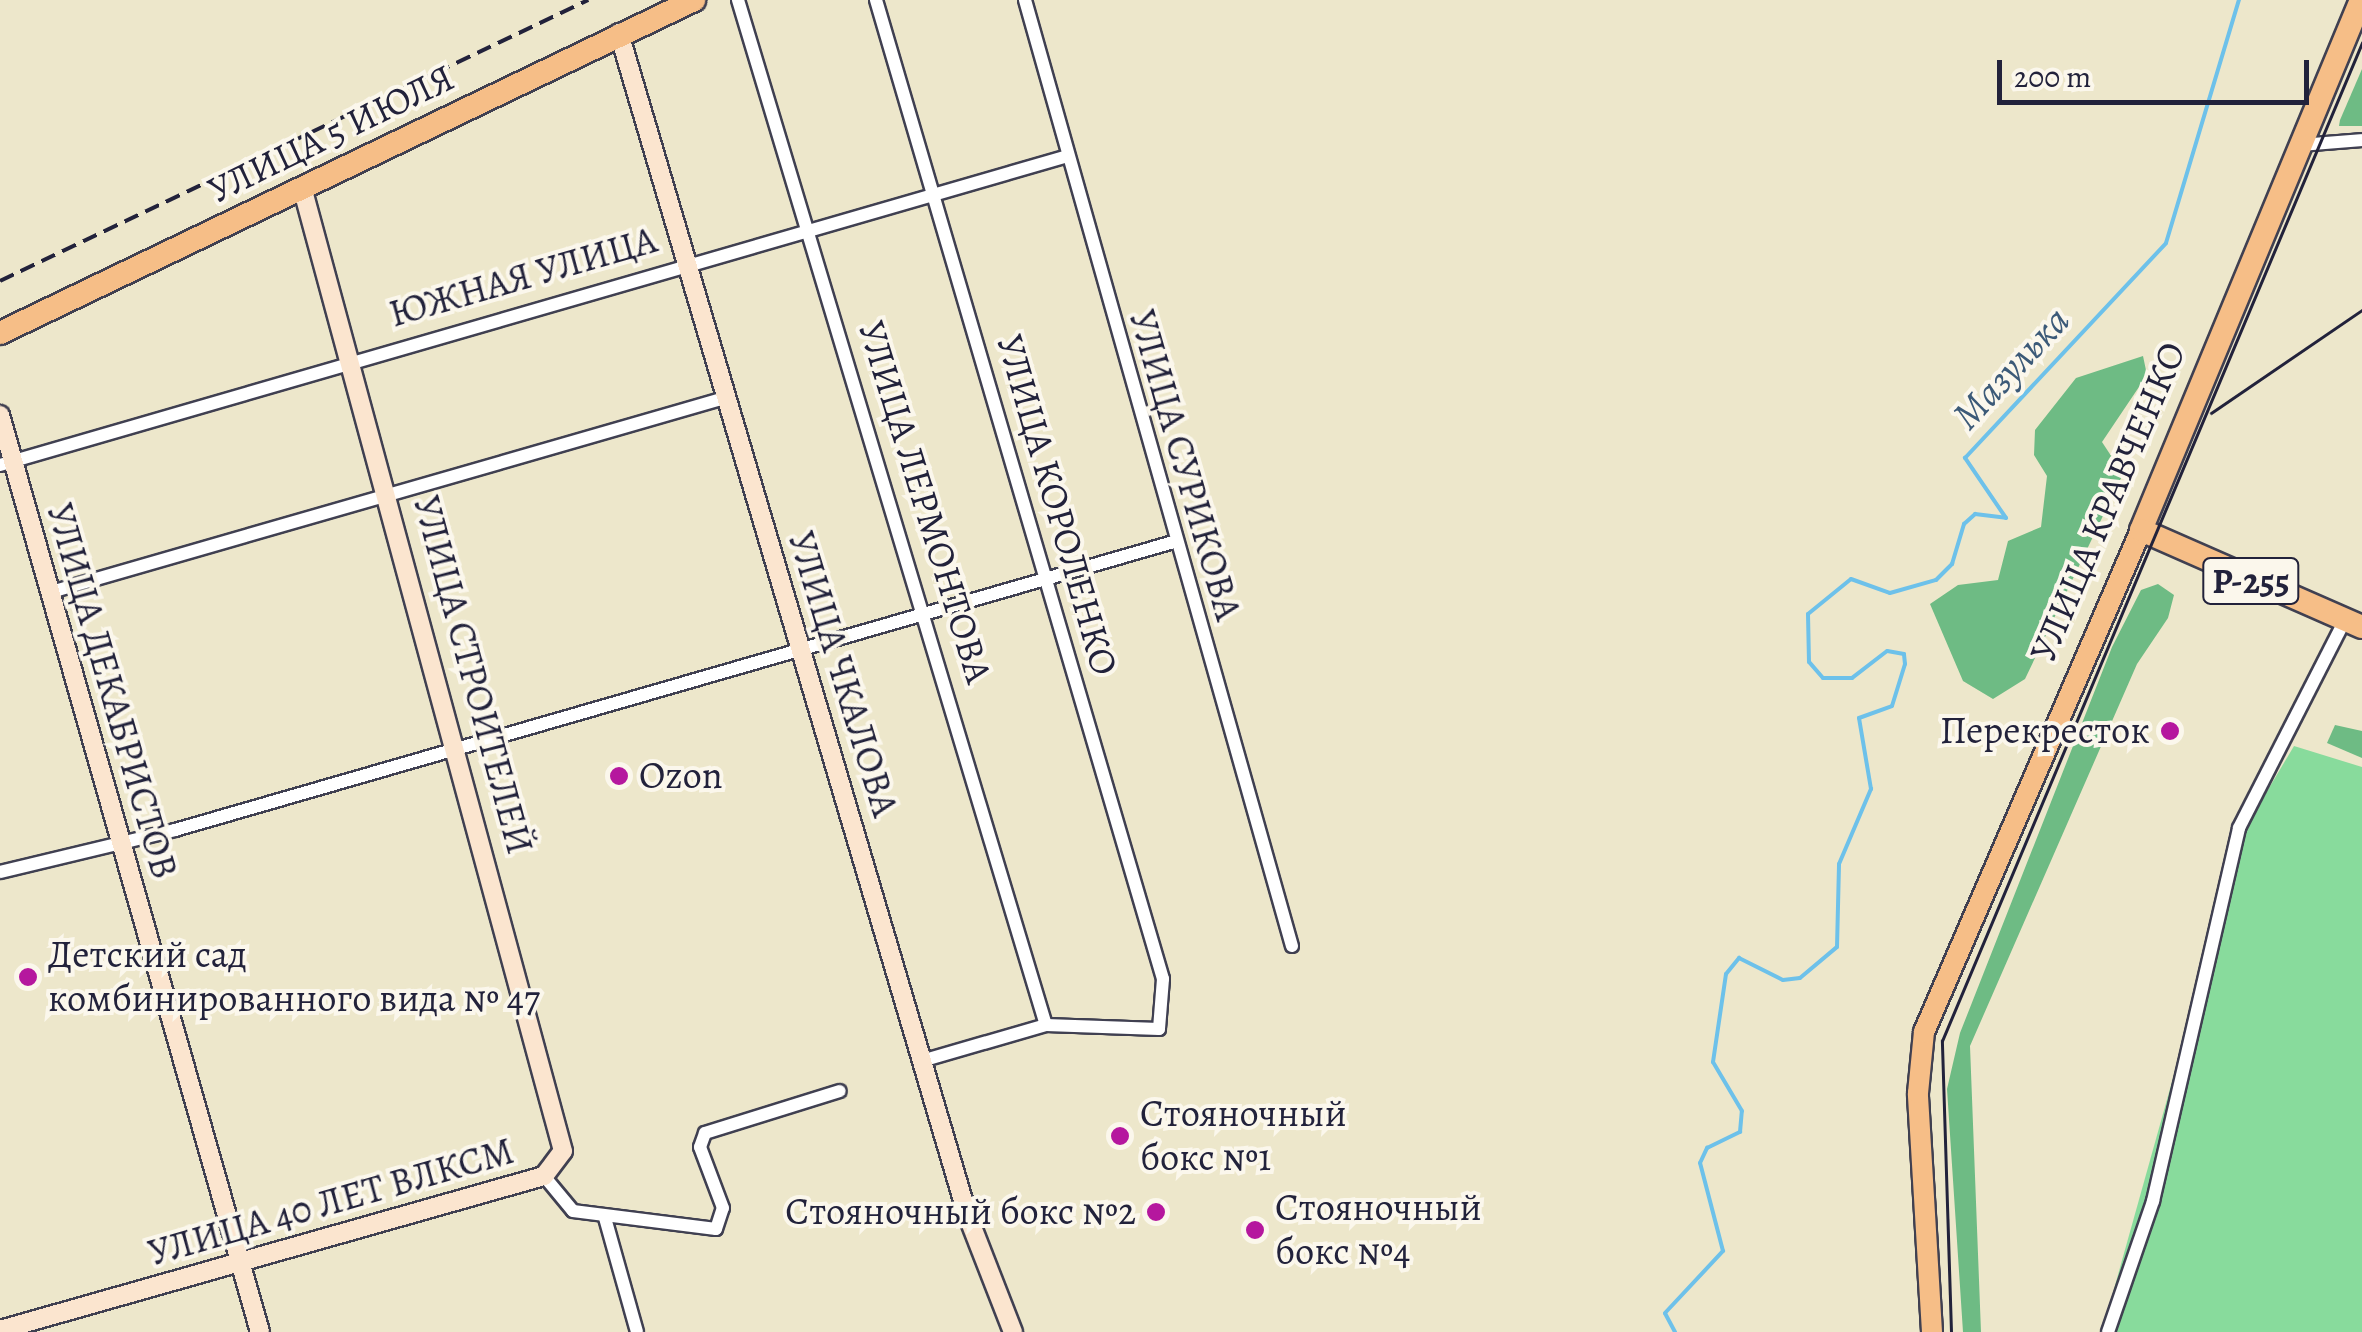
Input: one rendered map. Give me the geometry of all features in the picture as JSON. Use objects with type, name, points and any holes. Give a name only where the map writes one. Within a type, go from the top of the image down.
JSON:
[{"type":"highway","name":"УЛИЦА 5 ИЮЛЯ","points":[[0,333],[694,0]]},
{"type":"highway","name":"УЛИЦА КРАВЧЕНКО","points":[[2141,530],[2361,0]]},
{"type":"highway","name":"Р-255","points":[[2141,530],[2354,624]]},
{"type":"main road","name":"УЛИЦА ЧКАЛОВА","points":[[619,33],[925,1060],[1013,1332]]},
{"type":"main road","name":"УЛИЦА СТРОИТЕЛЕЙ","points":[[302,187],[565,1134],[544,1176]]},
{"type":"main road","name":"УЛИЦА ДЕКАБРИСТОВ","points":[[0,414],[6,462],[51,592],[260,1332]]},
{"type":"main road","name":"УЛИЦА КРАВЧЕНКО","points":[[1932,1332],[1918,1092],[1924,1032],[2141,530]]},
{"type":"main road","name":"УЛИЦА 40 ЛЕТ ВЛКСМ","points":[[0,1330],[544,1176]]},
{"type":"street","name":"УЛИЦА ЛЕРМОНТОВА","points":[[738,0],[812,228],[928,613],[1046,1025]]},
{"type":"street","name":"УЛИЦА КОРОЛЕНКО","points":[[876,0],[937,192],[1163,979],[1159,1029],[1046,1025]]},
{"type":"street","name":"УЛИЦА СУРИКОВА","points":[[1025,0],[1064,157],[1292,946]]},
{"type":"street","points":[[2300,145],[2362,140]]},
{"type":"street","name":"ЮЖНАЯ УЛИЦА","points":[[6,462],[348,358],[1064,157]]},
{"type":"street","points":[[51,592],[725,398]]},
{"type":"street","points":[[0,872],[122,845],[803,652],[1177,541]]},
{"type":"street","points":[[2108,1332],[2154,1201],[2239,828],[2354,624]]},
{"type":"street","points":[[925,1060],[1046,1025]]},
{"type":"street","name":"УЛИЦА 40 ЛЕТ ВЛКСМ","points":[[544,1176],[563,1208],[605,1218],[716,1229],[723,1208],[700,1148],[705,1133],[840,1091]]},
{"type":"street","points":[[605,1218],[637,1332]]},
{"type":"green space","points":[[2362,69],[2362,126],[2339,126],[2340,120]]},
{"type":"green space","points":[[2143,356],[2147,375],[2102,442],[2123,474],[2025,679],[1993,699],[1963,681],[1930,604],[1958,585],[1998,580],[2008,541],[2041,527],[2047,476],[2034,455],[2035,430],[2076,378]]},
{"type":"green space","points":[[2158,584],[2174,595],[2168,618],[2137,664],[1970,1046],[1981,1332],[1963,1332],[1947,1089],[1960,1033],[2112,647],[2141,590]]},
{"type":"green space","points":[[2335,725],[2362,731],[2362,758],[2327,743]]},
{"type":"green space","points":[[2294,746],[2362,767],[2362,1332],[2102,1332],[2241,835]]},
{"type":"waterway","name":"Мазулька","points":[[2006,518],[1965,458],[2166,243],[2239,0]]},
{"type":"waterway","name":"Мазулька","points":[[1675,1332],[1665,1313],[1723,1251],[1700,1163],[1707,1148],[1740,1132],[1742,1111],[1713,1062],[1726,974],[1739,958],[1783,980],[1800,978],[1837,947],[1839,864],[1871,789],[1859,718],[1892,706],[1905,664],[1904,654],[1887,651],[1852,678],[1823,678],[1809,662],[1808,614],[1851,579],[1890,593],[1936,580],[1952,564],[1964,524],[1975,514],[2006,518]]},
{"type":"tram line","points":[[1951,1332],[1942,1041],[2362,43]]},
{"type":"tram line","points":[[2211,413],[2362,310]]},
{"type":"railway","points":[[0,281],[588,0]]},
{"type":"place","name":"Перекресток","points":[[2170,731]]},
{"type":"place","name":"Ozon","points":[[619,776]]},
{"type":"place","name":"Детский сад комбинированного вида № 47","points":[[28,977]]},
{"type":"place","name":"Стояночный бокс №1","points":[[1120,1136]]},
{"type":"place","name":"Стояночный бокс №2","points":[[1156,1212]]},
{"type":"place","name":"Стояночный бокс №4","points":[[1255,1230]]}]
